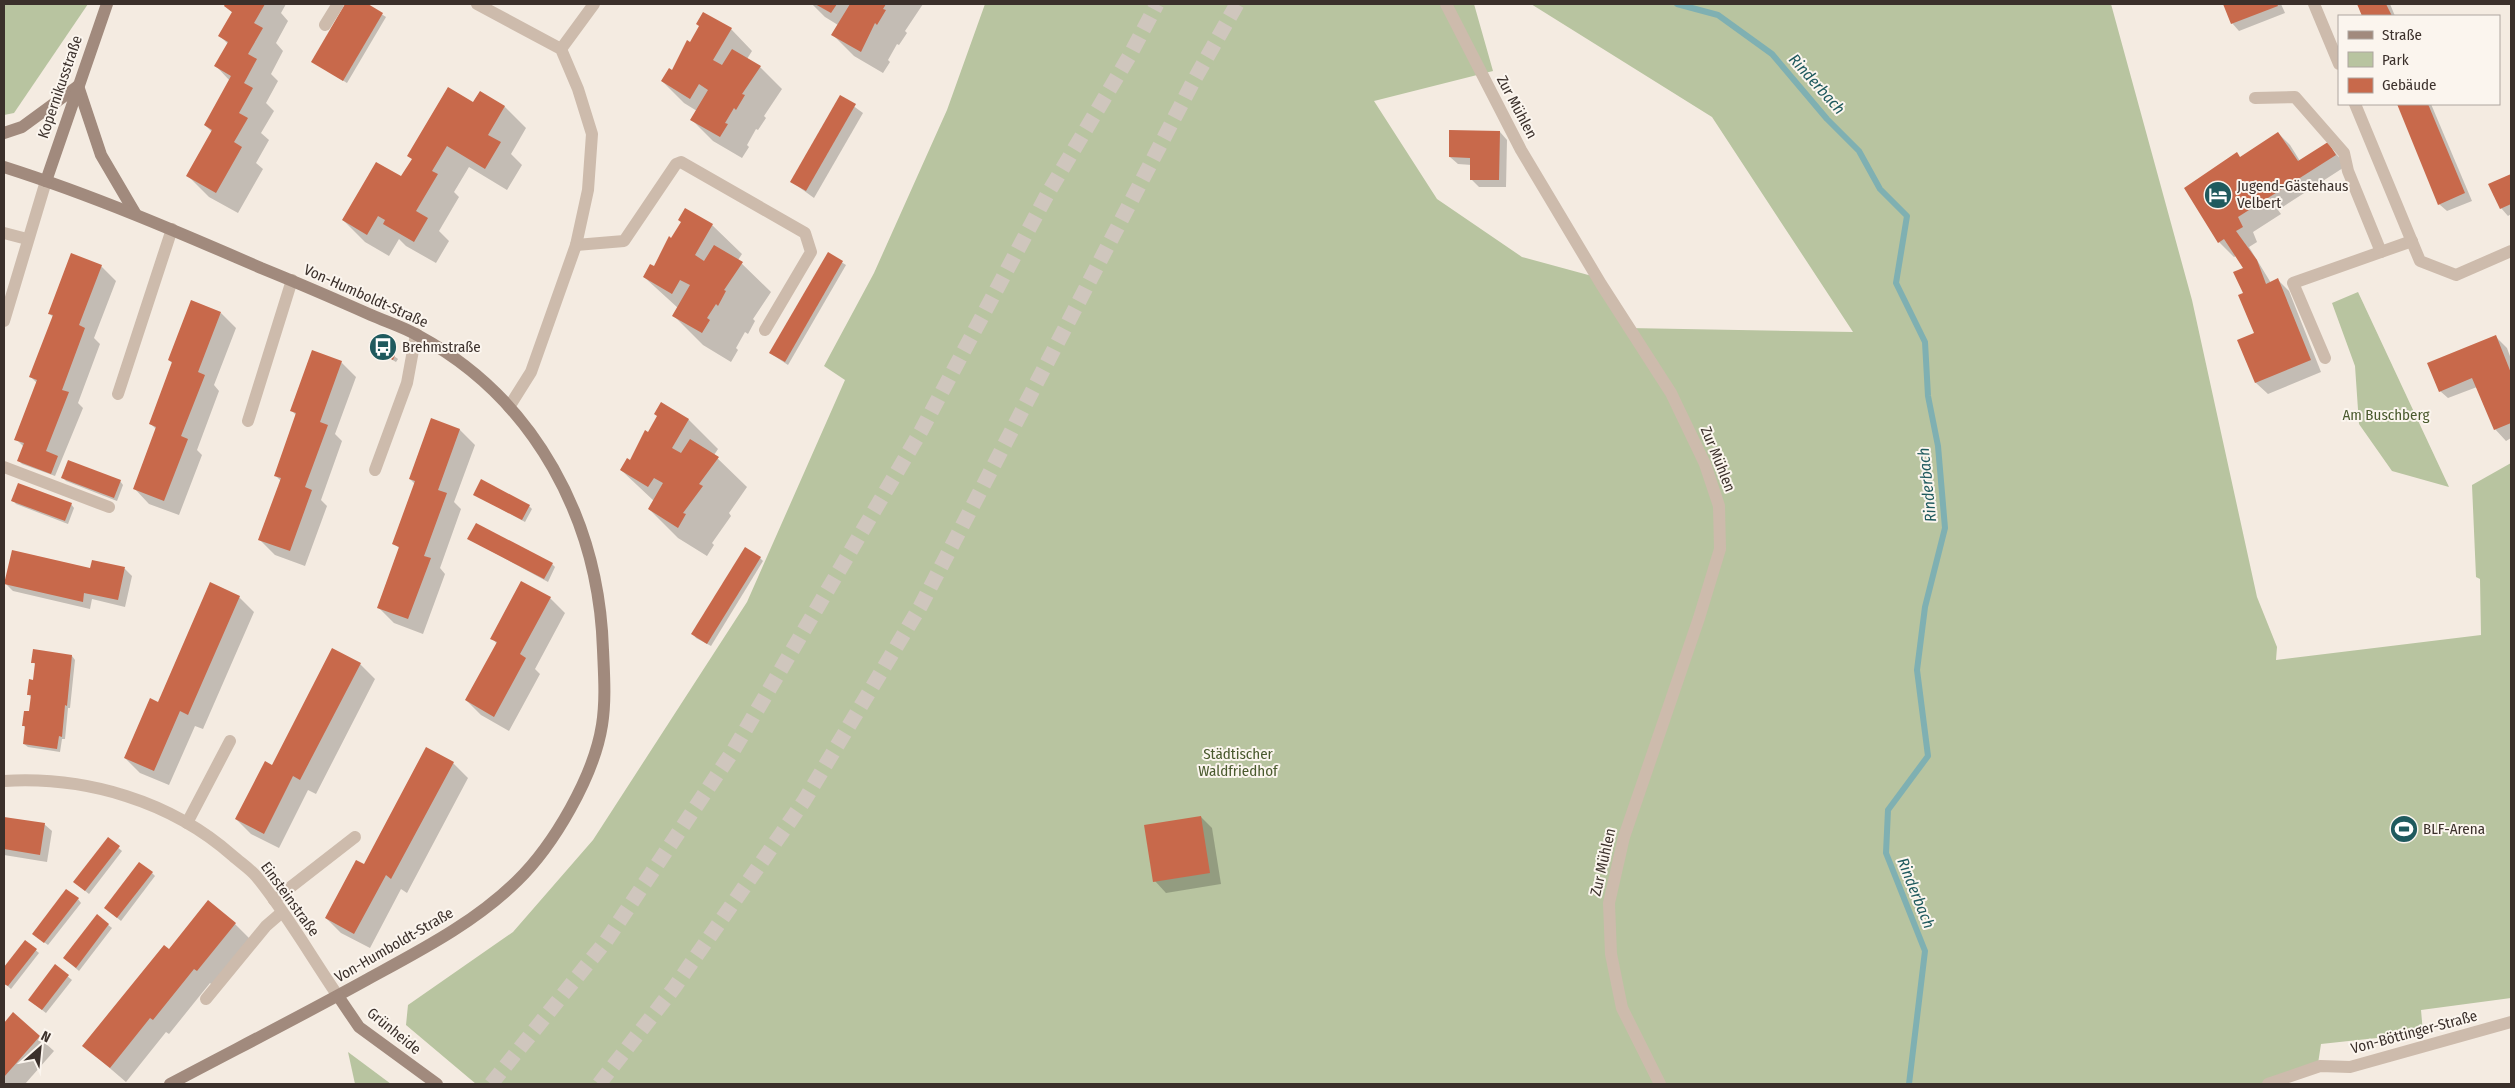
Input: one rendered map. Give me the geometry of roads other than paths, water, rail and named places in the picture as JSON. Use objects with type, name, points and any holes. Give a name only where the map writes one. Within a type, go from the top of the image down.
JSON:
[{"type":"street","name":"Kopernikusstraße","points":[[46,181],[107,4]]},
{"type":"street","points":[[325,25],[338,4]]},
{"type":"street","points":[[477,4],[562,49],[581,97],[592,134],[588,190],[576,245],[531,372],[509,407]]},
{"type":"street","points":[[562,49],[594,4]]},
{"type":"street","name":"Zur Mühlen","points":[[1446,4],[1521,150],[1596,276],[1671,393],[1705,464],[1719,506],[1720,549],[1699,618],[1624,837],[1608,903],[1610,954],[1622,1008],[1660,1084]]},
{"type":"street","points":[[2314,4],[2338,62]]},
{"type":"street","points":[[4,133],[22,128],[78,86],[101,155],[135,213]]},
{"type":"street","points":[[2255,98],[2295,98],[2344,153],[2348,170],[2381,252]]},
{"type":"street","points":[[2355,105],[2420,261],[2456,275],[2511,251]]},
{"type":"street","points":[[576,245],[624,241],[676,164],[681,162],[805,233],[811,252],[765,330]]},
{"type":"street","name":"Von-Humboldt-Straße","points":[[4,167],[135,213],[292,280],[416,334],[466,366],[509,407],[534,436],[554,468],[571,504],[596,578],[602,617],[604,690],[599,736],[583,782],[570,807],[556,832],[520,878],[466,923],[439,940],[338,996],[170,1084]]},
{"type":"street","points":[[4,321],[46,181]]},
{"type":"street","points":[[118,394],[172,229]]},
{"type":"street","points":[[4,233],[27,240]]},
{"type":"street","points":[[2325,358],[2293,283],[2412,241]]},
{"type":"street","points":[[248,421],[292,280]]},
{"type":"street","points":[[375,470],[407,383],[416,334]]},
{"type":"street","points":[[4,467],[109,507]]},
{"type":"street","points":[[187,823],[230,741]]},
{"type":"street","name":"Einsteinstraße","points":[[4,781],[66,782],[96,787],[143,802],[187,823],[214,839],[255,875],[274,900],[338,996]]},
{"type":"street","points":[[274,900],[355,837]]},
{"type":"street","points":[[206,999],[266,926],[281,913]]},
{"type":"street","name":"Grünheide","points":[[338,996],[359,1027],[436,1084]]},
{"type":"street","name":"Von-Böttinger-Straße","points":[[2268,1084],[2320,1066],[2350,1067],[2511,1022]]},
{"type":"waterway","name":"Rinderbach","points":[[1677,4],[1718,15],[1772,54],[1827,119],[1859,151],[1880,189],[1907,216],[1896,283],[1925,342],[1928,396],[1938,446],[1945,528],[1925,607],[1917,670],[1928,756],[1888,810],[1886,853],[1925,951],[1909,1084]]},
{"type":"tunnel","points":[[491,1084],[606,941],[733,751],[921,431],[1048,193],[1130,55],[1157,4]]},
{"type":"tunnel","points":[[599,1084],[674,988],[804,801],[920,607],[1193,82],[1237,4]]},
{"type":"place","name":"Jugend-Gästehaus Velbert","points":[[2218,195]]},
{"type":"place","name":"Brehmstraße","points":[[383,347]]},
{"type":"place","name":"BLF-Arena","points":[[2404,829]]},
{"type":"park label","name":"Am Buschberg","points":[[2386,415]]},
{"type":"park label","name":"Städtischer Waldfriedhof","points":[[1238,762]]}]
